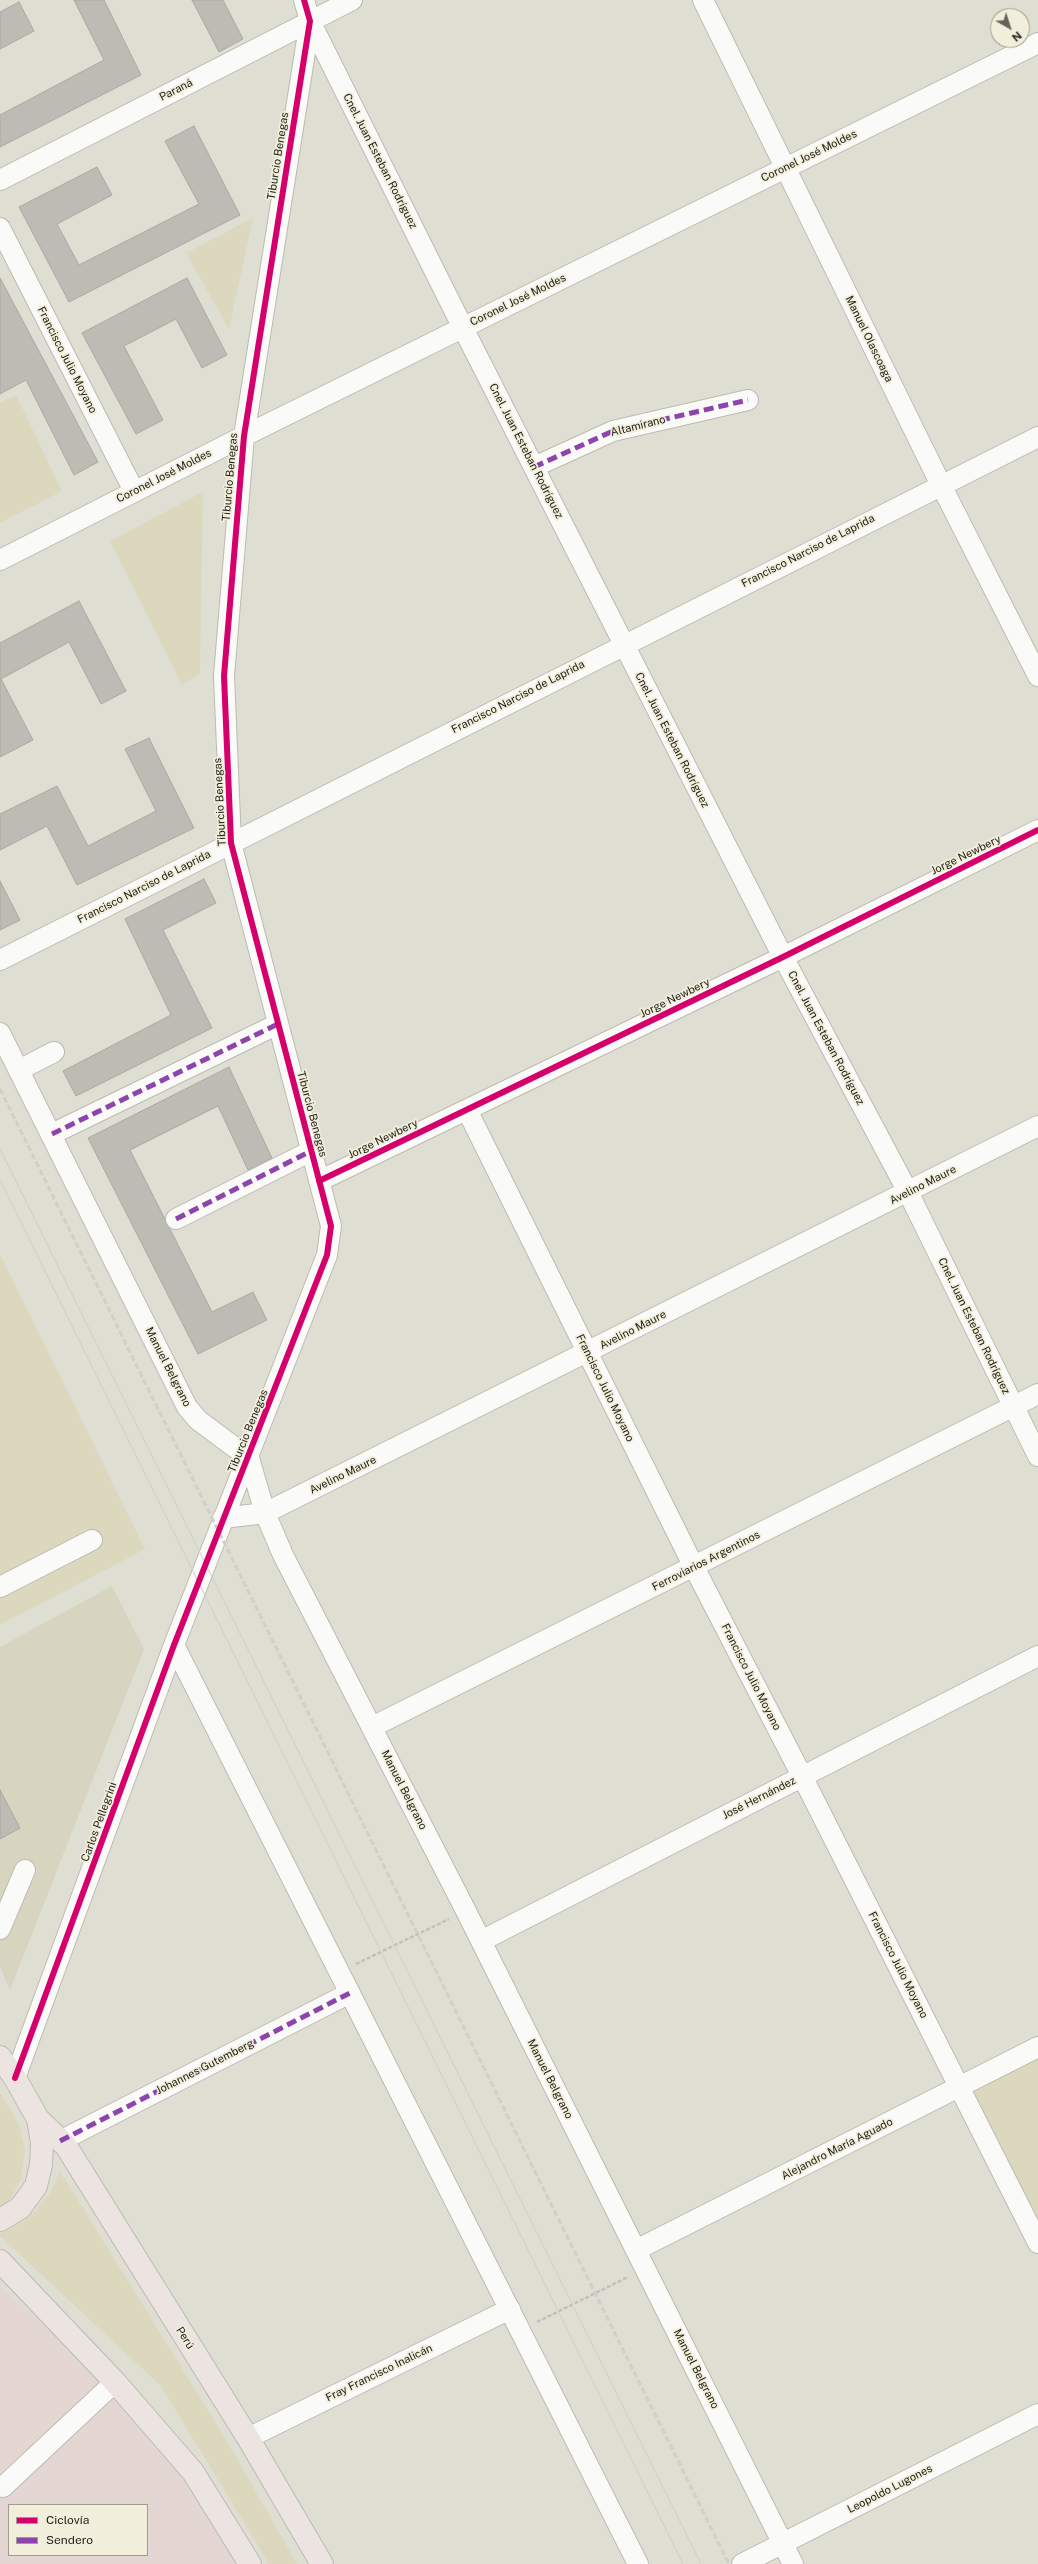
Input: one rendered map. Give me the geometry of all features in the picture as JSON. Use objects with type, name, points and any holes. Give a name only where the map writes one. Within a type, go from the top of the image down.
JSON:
[{"type":"main road","points":[[0,2057],[15,2078],[38,2119],[42,2143],[41,2165],[36,2186],[20,2208],[0,2220]]},
{"type":"main road","name":"Perú","points":[[38,2119],[60,2140],[70,2153],[248,2438],[322,2564]]},
{"type":"main road","points":[[0,2261],[115,2382],[193,2472],[250,2564]]},
{"type":"street","name":"Tiburcio Benegas","points":[[202,1573],[223,1518],[249,1458],[327,1255],[331,1226],[231,843],[224,676],[244,436],[310,21],[304,0]]},
{"type":"street","name":"Paraná","points":[[0,180],[352,0]]},
{"type":"street","name":"Manuel Olascoaga","points":[[703,0],[941,485],[1038,676]]},
{"type":"street","name":"Cnel. Juan Esteban Rodríguez","points":[[310,21],[623,644],[783,957],[908,1192],[1038,1456]]},
{"type":"street","name":"Coronel José Moldes","points":[[0,560],[244,436],[1038,43]]},
{"type":"street","name":"Francisco Julio Moyano","points":[[0,228],[134,491]]},
{"type":"street","name":"Altamirano","points":[[534,468],[613,431],[748,400]]},
{"type":"street","name":"Francisco Narciso de Laprida","points":[[0,960],[623,644],[1038,437]]},
{"type":"street","name":"Jorge Newbery","points":[[319,1181],[783,957],[1038,830]]},
{"type":"street","points":[[52,1134],[278,1024]]},
{"type":"street","name":"Manuel Belgrano","points":[[0,1033],[52,1134],[187,1407],[198,1420],[249,1458],[265,1513],[283,1555],[466,1911],[793,2564]]},
{"type":"street","points":[[19,1070],[54,1052]]},
{"type":"street","name":"Francisco Julio Moyano","points":[[467,1110],[694,1567],[802,1776],[1038,2243]]},
{"type":"street","name":"Avelino Maure","points":[[223,1518],[265,1513],[588,1353],[1038,1126]]},
{"type":"street","points":[[176,1219],[311,1151]]},
{"type":"street","name":"Ferroviarios Argentinos","points":[[372,1727],[1038,1394]]},
{"type":"street","points":[[0,1587],[92,1540]]},
{"type":"street","name":"Carlos Pellegrini","points":[[15,2078],[174,1645],[202,1573]]},
{"type":"street","points":[[174,1645],[638,2564]]},
{"type":"street","name":"José Hernández","points":[[481,1941],[1038,1656]]},
{"type":"street","points":[[0,1929],[25,1870]]},
{"type":"street","name":"Johannes Gutemberg","points":[[60,2140],[350,1993]]},
{"type":"street","name":"Alejandro María Aguado","points":[[636,2250],[1038,2048]]},
{"type":"street","name":"Fray Francisco Inalicán","points":[[248,2438],[510,2309]]},
{"type":"street","points":[[3,2486],[115,2382]]},
{"type":"street","name":"Leopoldo Lugones","points":[[742,2564],[1038,2414]]},
{"type":"path","points":[[340,1972],[466,1911]]},
{"type":"path","points":[[520,2330],[645,2268]]},
{"type":"shaded area","points":[[253,218],[229,329],[186,253]]},
{"type":"shaded area","points":[[16,395],[62,491],[0,523],[0,403]]},
{"type":"shaded area","points":[[203,492],[200,673],[182,685],[110,541]]},
{"type":"shaded area","points":[[0,1254],[145,1549],[0,1625]]},
{"type":"shaded area","points":[[112,1586],[144,1649],[10,1990],[0,1967],[0,1647]]},
{"type":"shaded area","points":[[1038,2056],[1038,2220],[972,2090]]},
{"type":"shaded area","points":[[0,2093],[18,2122],[25,2149],[21,2179],[10,2200],[0,2208]]},
{"type":"shaded area","points":[[60,2171],[230,2446],[297,2564],[269,2564],[161,2386],[0,2236],[0,2233],[19,2224],[35,2211],[50,2193]]},
{"type":"shaded area","points":[[0,2287],[64,2341],[202,2499],[239,2564],[0,2564]]},
{"type":"building","points":[[74,0],[104,0],[141,75],[0,147],[0,115],[104,60]]},
{"type":"building","points":[[192,0],[223,0],[243,39],[219,52]]},
{"type":"building","points":[[19,2],[34,31],[0,49],[0,12]]},
{"type":"building","points":[[194,126],[240,215],[69,302],[19,207],[97,167],[112,195],[57,224],[79,265],[199,204],[165,141]]},
{"type":"building","points":[[0,278],[98,462],[74,475],[26,380],[0,394]]},
{"type":"building","points":[[187,278],[227,355],[202,368],[176,319],[124,346],[163,420],[136,434],[82,333]]},
{"type":"building","points":[[79,601],[126,691],[101,704],[69,642],[1,679],[33,740],[0,757],[0,643]]},
{"type":"building","points":[[149,738],[194,828],[77,885],[47,826],[0,850],[0,814],[57,786],[88,846],[156,811],[125,749]]},
{"type":"building","points":[[204,879],[216,903],[163,930],[212,1028],[76,1096],[63,1071],[171,1015],[125,919]]},
{"type":"building","points":[[0,881],[20,920],[0,930]]},
{"type":"building","points":[[229,1067],[272,1158],[248,1170],[218,1106],[130,1150],[212,1312],[253,1292],[267,1320],[198,1354],[88,1138]]},
{"type":"building","points":[[0,1790],[20,1828],[0,1839]]},
{"type":"tram line","points":[[0,1149],[701,2564]]},
{"type":"tram line","points":[[0,1180],[683,2564]]},
{"type":"railway","points":[[0,1089],[729,2564]]},
{"type":"marked path","points":[[534,467],[613,431],[748,400]]},
{"type":"marked path","points":[[52,1134],[278,1024]]},
{"type":"marked path","points":[[176,1219],[311,1151]]},
{"type":"marked path","points":[[60,2141],[350,1993]]},
{"type":"cycle path","points":[[15,2078],[174,1645],[327,1255],[331,1226],[231,843],[224,676],[244,436],[310,21],[304,0]]},
{"type":"cycle path","points":[[319,1181],[783,957],[1038,830]]}]
